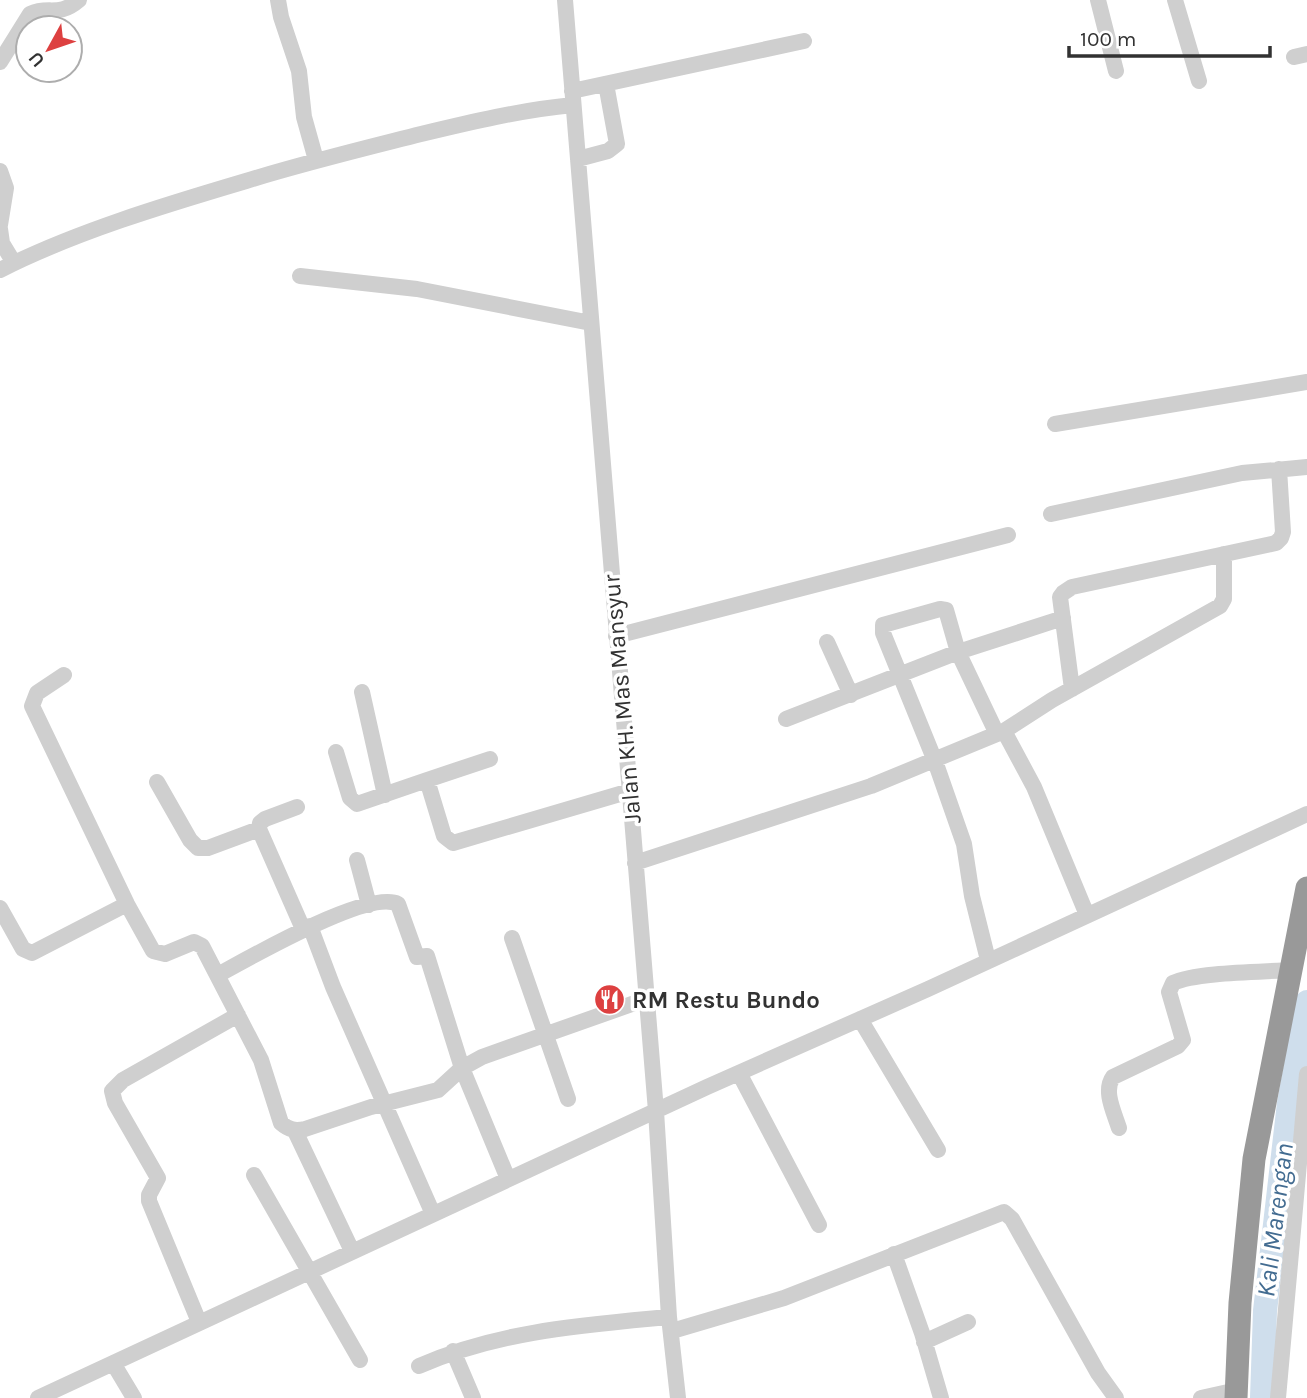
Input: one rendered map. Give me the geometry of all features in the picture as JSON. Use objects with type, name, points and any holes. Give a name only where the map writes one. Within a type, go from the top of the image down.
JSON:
[{"type":"highway","points":[[1237,1394],[1240,1303],[1254,1159],[1307,888]]},
{"type":"street","points":[[0,61],[30,14],[63,10],[79,0]]},
{"type":"street","points":[[278,0],[299,71],[304,117],[316,160]]},
{"type":"street","name":"Jalan KH. Mas Mansyur","points":[[565,0],[678,1398]]},
{"type":"street","points":[[1098,0],[1116,71]]},
{"type":"street","points":[[1175,0],[1199,82]]},
{"type":"street","points":[[0,171],[6,188],[0,227],[7,266],[54,245],[150,211],[316,160],[537,108],[606,84],[804,41]]},
{"type":"street","points":[[578,159],[608,150],[617,143],[606,84]]},
{"type":"street","points":[[300,276],[417,289],[591,323]]},
{"type":"street","points":[[1055,424],[1307,382]]},
{"type":"street","points":[[1051,514],[1242,473],[1307,467]]},
{"type":"street","points":[[1072,690],[1060,597],[1067,589],[1276,542],[1283,532],[1279,470]]},
{"type":"street","points":[[616,636],[1008,535]]},
{"type":"street","points":[[635,863],[871,786],[1000,733],[1220,606],[1224,599],[1224,554]]},
{"type":"street","points":[[988,960],[971,897],[964,844],[881,629],[883,625],[943,609],[947,613],[958,652],[1000,733],[1034,787],[1087,915]]},
{"type":"street","points":[[786,719],[958,652],[1063,618]]},
{"type":"street","points":[[827,642],[851,695]]},
{"type":"street","points":[[64,675],[37,693],[32,701],[32,709],[127,904],[153,951],[165,954],[188,943],[197,942],[202,946],[261,1060],[281,1122],[287,1128],[295,1130],[438,1090],[461,1068],[482,1057],[646,999]]},
{"type":"street","points":[[362,692],[385,794]]},
{"type":"street","points":[[336,752],[354,803],[360,805],[490,759]]},
{"type":"street","points":[[427,780],[444,836],[453,843],[629,792]]},
{"type":"street","points":[[156,782],[190,840],[198,848],[208,848],[259,829]]},
{"type":"street","points":[[297,807],[265,819],[259,829],[333,986],[433,1214]]},
{"type":"street","points":[[38,1398],[508,1179],[1307,814]]},
{"type":"street","points":[[357,860],[369,905]]},
{"type":"street","points":[[218,975],[306,928],[369,905],[391,901],[400,907],[417,957],[427,956],[461,1068],[508,1179]]},
{"type":"street","points":[[0,908],[23,949],[32,953],[127,904]]},
{"type":"street","points":[[512,938],[568,1099]]},
{"type":"street","points":[[1119,1128],[1108,1090],[1113,1077],[1181,1044],[1169,992],[1173,983],[1215,975],[1292,970]]},
{"type":"street","points":[[199,1322],[149,1201],[149,1195],[158,1178],[115,1103],[112,1091],[123,1080],[238,1015]]},
{"type":"street","points":[[860,1019],[939,1150]]},
{"type":"street","points":[[739,1073],[819,1225]]},
{"type":"street","points":[[1278,1398],[1307,1074]]},
{"type":"street","points":[[295,1130],[352,1251]]},
{"type":"street","points":[[254,1175],[360,1360]]},
{"type":"street","points":[[419,1366],[453,1351],[547,1329],[670,1324],[784,1298],[1004,1212],[1010,1215],[1098,1373],[1116,1398]]},
{"type":"street","points":[[894,1254],[925,1342],[941,1398]]},
{"type":"street","points":[[925,1342],[968,1322]]},
{"type":"street","points":[[453,1351],[473,1398]]},
{"type":"street","points":[[113,1363],[134,1398]]},
{"type":"street","points":[[1201,1398],[1237,1394]]},
{"type":"waterway","name":"Kali Marengan","points":[[1262,1398],[1265,1311],[1289,1103],[1307,1002]]},
{"type":"place","name":"RM Restu Bundo","points":[[609,1000]]}]
